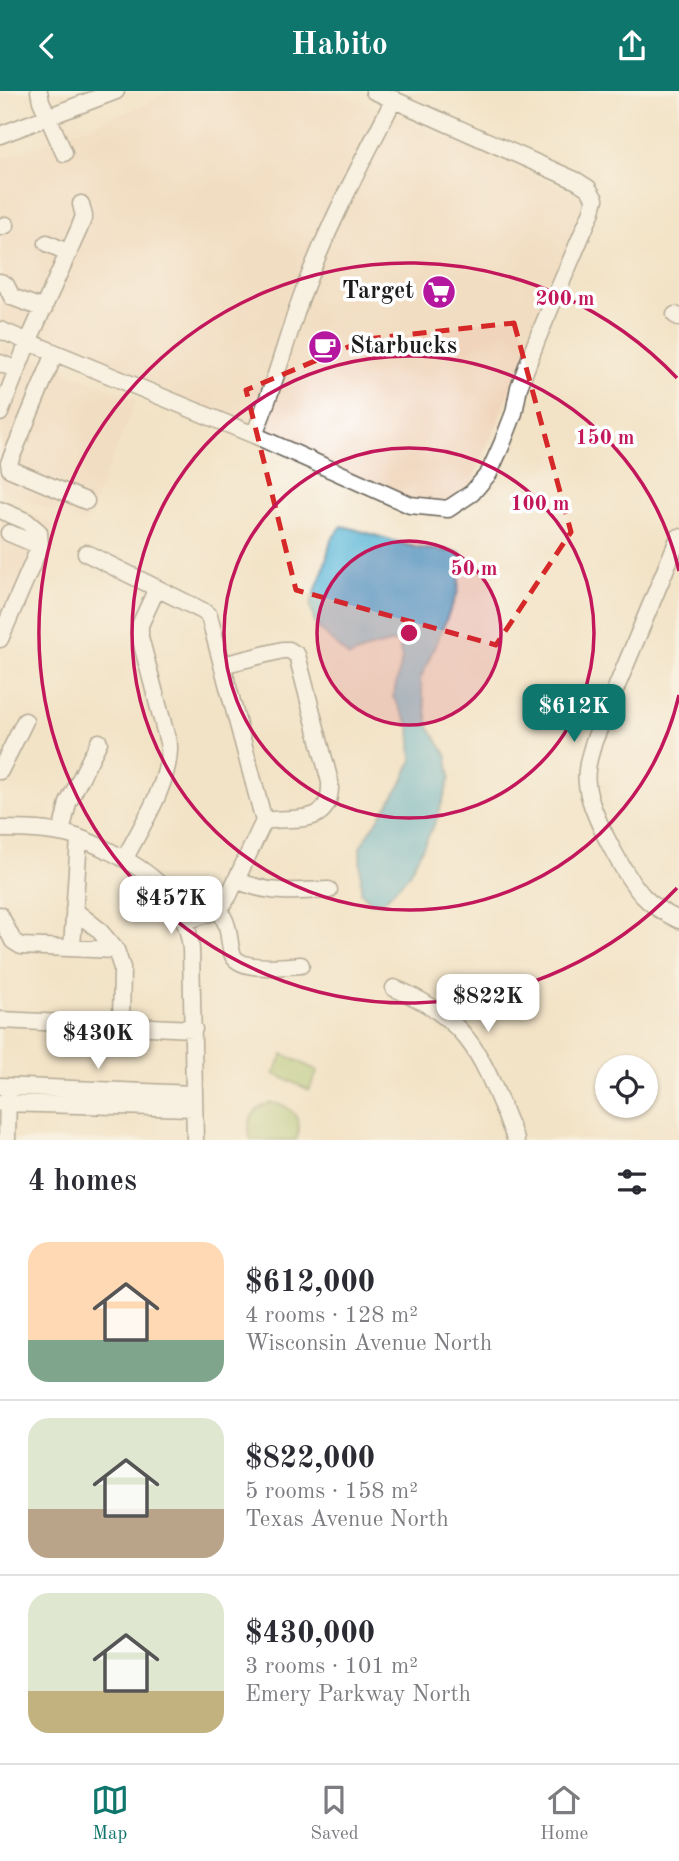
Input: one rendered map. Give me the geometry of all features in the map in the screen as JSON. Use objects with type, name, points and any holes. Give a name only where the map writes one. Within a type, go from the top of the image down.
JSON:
[{"type":"street","points":[[39,91],[64,153]]},
{"type":"street","points":[[0,135],[116,91]]},
{"type":"street","points":[[0,330],[254,435],[410,505],[448,509],[472,493],[489,473],[514,413],[519,387],[592,211],[594,199],[588,188],[577,181],[374,91]]},
{"type":"street","points":[[254,435],[268,404],[302,296],[388,95]]},
{"type":"street","points":[[0,413],[28,342],[69,253],[83,216],[81,204]]},
{"type":"street","points":[[47,243],[69,253]]},
{"type":"street","points":[[0,282],[6,285],[12,297],[44,309]]},
{"type":"street","points":[[55,353],[5,467],[86,501]]},
{"type":"street","points":[[0,363],[17,370]]},
{"type":"street","points":[[0,510],[26,521],[39,532],[40,546],[0,639]]},
{"type":"street","points":[[9,533],[40,546]]},
{"type":"street","points":[[679,537],[594,741],[588,762],[587,784],[602,827],[632,880],[643,896],[658,909],[679,920]]},
{"type":"street","points":[[86,553],[209,616],[264,821],[219,910],[186,921]]},
{"type":"street","points":[[125,858],[170,761],[169,746],[140,637],[140,625],[157,588]]},
{"type":"street","points":[[222,664],[283,650],[297,655],[330,782],[330,795],[328,804],[318,815],[264,821]]},
{"type":"street","points":[[0,771],[25,721]]},
{"type":"street","points":[[61,833],[68,803],[99,742]]},
{"type":"street","points":[[0,829],[61,833],[125,858],[162,886],[186,921],[191,949],[195,1140]]},
{"type":"street","points":[[72,948],[79,838]]},
{"type":"street","points":[[236,880],[258,890],[270,892],[329,890]]},
{"type":"street","points":[[74,910],[98,929],[116,950],[122,968],[121,1026]]},
{"type":"street","points":[[219,910],[230,932],[234,957],[239,962],[251,966],[301,965]]},
{"type":"street","points":[[0,915],[13,941],[21,946],[116,950]]},
{"type":"street","points":[[394,988],[415,996],[443,1013],[475,1047],[516,1140]]},
{"type":"street","points":[[0,1020],[194,1029]]},
{"type":"street","points":[[7,1140],[4,1086],[194,1101]]},
{"type":"street","points":[[4,1103],[194,1101]]},
{"type":"highlighted area","points":[[514,323],[571,532],[496,645],[296,590],[246,390],[367,339]]},
{"type":"shaded area","points":[[167,91],[336,91],[585,198],[587,208],[470,488],[447,506],[411,501],[0,320],[0,160],[146,104]]},
{"type":"shaded area","points":[[0,343],[137,400],[85,524],[0,488]]},
{"type":"shaded area","points":[[0,502],[55,525],[2,654],[0,653]]},
{"type":"green space","points":[[283,1054],[318,1071],[309,1090],[274,1074]]},
{"type":"green space","points":[[270,1103],[284,1106],[294,1114],[299,1126],[296,1140],[251,1140],[249,1127],[254,1113]]},
{"type":"water","points":[[342,526],[418,548],[462,554],[458,592],[420,680],[429,726],[447,756],[450,778],[436,821],[408,876],[382,903],[371,902],[361,892],[360,847],[402,783],[412,760],[410,726],[393,697],[402,659],[398,641],[349,657],[315,625],[310,605],[331,540]]},
{"type":"place","name":"Target","points":[[439,292]]},
{"type":"place","name":"Starbucks","points":[[325,347]]}]
